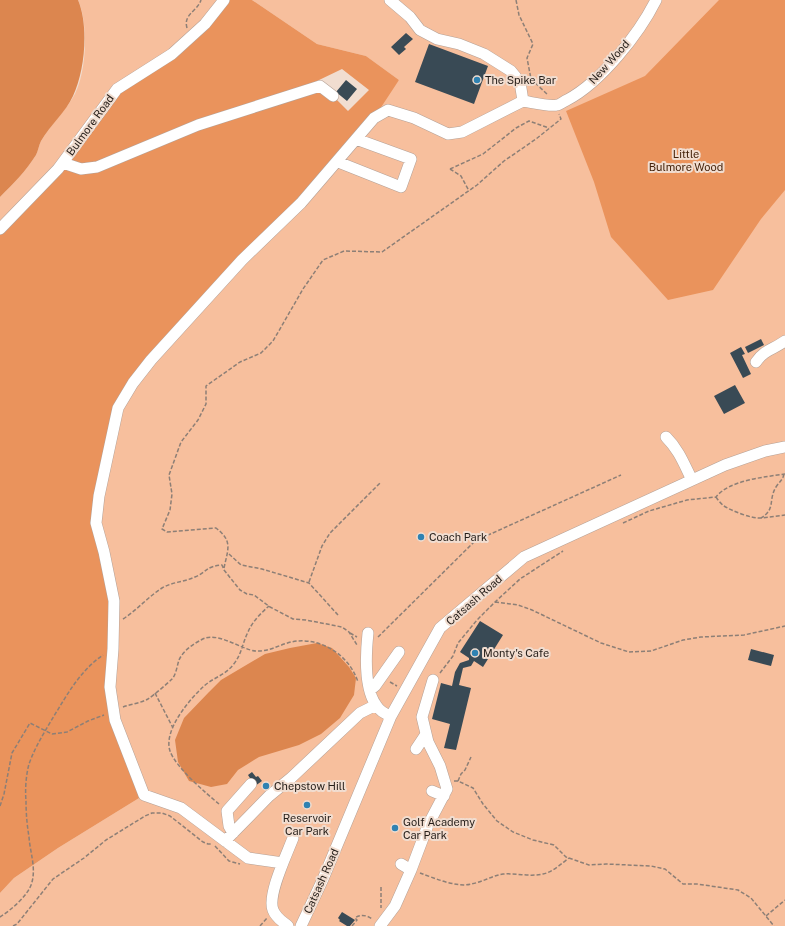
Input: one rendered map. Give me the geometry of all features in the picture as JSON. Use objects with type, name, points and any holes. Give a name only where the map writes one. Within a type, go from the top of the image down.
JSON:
[{"type":"street","name":"Bulmore Road","points":[[0,229],[63,163],[117,89],[172,54],[205,24],[224,0]]},
{"type":"street","points":[[390,0],[410,17],[420,30],[437,39],[459,44],[484,54],[512,71],[520,82],[523,101]]},
{"type":"street","name":"New Wood","points":[[556,105],[576,95],[597,79],[618,56],[649,14],[656,0]]},
{"type":"street","points":[[63,163],[81,169],[97,167],[198,125],[320,86],[334,96]]},
{"type":"street","points":[[283,863],[248,858],[229,837],[181,808],[144,795],[115,720],[110,687],[113,649],[114,602],[104,552],[96,523],[99,496],[118,408],[133,383],[151,360],[242,260],[301,203],[338,162],[374,118],[388,110],[414,118],[448,134],[462,132],[523,101],[556,105]]},
{"type":"street","points":[[338,162],[400,187],[411,159],[356,139]]},
{"type":"street","points":[[756,362],[761,355],[771,348],[785,342]]},
{"type":"street","points":[[666,437],[675,446],[692,480]]},
{"type":"street","name":"Catsash Road","points":[[301,926],[326,872],[391,716],[440,628],[524,556],[725,465],[765,451],[785,447]]},
{"type":"street","points":[[367,636],[366,656],[370,690],[376,705],[391,716]]},
{"type":"street","points":[[370,690],[382,677],[399,652]]},
{"type":"street","points":[[380,926],[395,906],[411,870],[428,825],[447,789],[440,766],[428,742],[422,716],[434,680]]},
{"type":"street","points":[[229,837],[269,796],[291,778],[360,713],[376,705]]},
{"type":"street","points":[[416,749],[426,734]]},
{"type":"street","points":[[229,837],[227,811],[251,784]]},
{"type":"street","points":[[432,791],[444,796]]},
{"type":"street","points":[[288,926],[277,918],[271,903],[272,895],[293,838]]},
{"type":"street","points":[[401,864],[411,870]]},
{"type":"path","points":[[191,36],[185,22],[186,18],[198,8],[201,0]]},
{"type":"path","points":[[224,568],[228,554],[227,540],[224,534],[216,528],[167,532],[162,529],[170,510],[172,494],[169,475],[181,442],[198,420],[206,404],[206,386],[240,362],[261,353],[273,341],[303,289],[323,260],[344,251],[382,252],[469,191],[504,161],[536,140],[561,119],[556,105],[547,93],[531,79],[527,58],[533,44],[519,15],[516,0]]},
{"type":"path","points":[[469,191],[461,176],[450,169],[483,154],[516,128],[529,121],[550,128]]},
{"type":"path","points":[[716,497],[720,491],[741,482],[785,474]]},
{"type":"path","points":[[761,518],[770,511],[776,488],[785,474]]},
{"type":"path","points":[[114,624],[132,613],[145,600],[163,587],[195,578],[212,566],[222,564],[224,570],[240,590],[247,594],[254,595],[269,606],[293,619],[342,627],[360,639],[367,636],[372,641],[378,637],[475,541],[621,475]]},
{"type":"path","points":[[309,583],[322,546],[330,533],[380,483]]},
{"type":"path","points":[[716,497],[720,503],[729,509],[755,518],[785,515]]},
{"type":"path","points":[[620,524],[657,509],[687,500],[716,497]]},
{"type":"path","points":[[434,680],[453,656],[458,642],[495,602],[520,579],[566,549]]},
{"type":"path","points":[[228,554],[241,565],[309,583],[338,615]]},
{"type":"path","points":[[495,602],[518,605],[532,610],[602,642],[629,652],[651,651],[689,639],[744,635],[785,626]]},
{"type":"path","points":[[227,811],[197,785],[175,761],[170,750],[170,738],[180,713],[193,697],[205,685],[222,676],[233,666],[244,646],[248,632],[256,620],[269,606]]},
{"type":"path","points":[[349,632],[357,645],[358,651]]},
{"type":"path","points":[[0,806],[12,754],[30,723],[52,734],[67,732],[88,721],[149,698],[173,679],[180,658],[186,650],[202,639],[208,637],[226,640],[254,651],[264,651],[293,642],[308,641],[323,644],[341,656],[350,666],[359,685]]},
{"type":"path","points":[[0,917],[10,912],[32,884],[34,873],[29,837],[26,782],[29,766],[35,749],[68,691],[86,669],[96,660],[113,649]]},
{"type":"path","points":[[382,677],[405,691]]},
{"type":"path","points":[[155,693],[173,728]]},
{"type":"path","points":[[471,757],[458,781],[473,788],[483,804],[497,821],[513,832],[533,840],[554,845],[569,858],[588,865],[606,864],[651,866],[665,869],[683,884],[697,884],[738,890],[750,898],[774,926]]},
{"type":"path","points":[[12,926],[16,924],[53,879],[84,858],[106,840],[152,813],[162,813],[170,816],[203,842],[212,844],[229,861],[243,865]]},
{"type":"path","points":[[411,870],[436,879],[469,885],[484,881],[493,876],[506,874],[544,874],[553,870],[569,858]]},
{"type":"path","points":[[381,887],[381,911]]},
{"type":"path","points":[[766,916],[785,900]]},
{"type":"path","points":[[352,926],[357,920],[354,918],[364,915],[370,917],[380,926]]},
{"type":"green space","points":[[78,0],[224,0],[0,229],[0,197],[32,161],[41,141],[72,99],[77,89],[81,77],[85,50],[84,22],[82,10]]},
{"type":"green space","points":[[224,0],[252,0],[317,44],[366,56],[399,80],[374,118],[242,260],[118,408],[96,523],[114,601],[110,687],[144,795],[58,848],[14,878],[0,893],[0,229],[58,169],[117,89],[172,54]],"holes":[[[342,69],[369,90],[348,111],[320,86],[317,81]]]},
{"type":"green space","points":[[252,0],[785,0],[785,926],[0,926],[0,893],[14,878],[58,848],[144,795],[115,720],[96,523],[118,408],[133,383],[399,80],[366,56],[317,44]]},
{"type":"green space","name":"Little Bulmore Wood","points":[[719,0],[785,0],[785,190],[761,219],[713,290],[668,300],[611,237],[594,182],[566,111],[645,76]]},
{"type":"shaded area","points":[[0,0],[78,0],[84,22],[84,48],[83,61],[77,86],[70,102],[45,135],[40,143],[36,155],[28,166],[0,197]]},
{"type":"shaded area","points":[[317,643],[332,648],[349,667],[356,678],[354,695],[340,718],[321,734],[299,745],[259,757],[238,770],[227,784],[211,787],[189,781],[178,762],[175,740],[184,718],[221,680],[265,654]]},
{"type":"building","points":[[406,33],[413,39],[404,47],[406,49],[399,55],[391,47]]},
{"type":"building","points":[[429,44],[488,66],[474,104],[415,82]]},
{"type":"building","points":[[346,80],[357,89],[347,101],[336,92]]},
{"type":"building","points":[[761,339],[764,345],[748,353],[745,347]]},
{"type":"building","points":[[741,347],[745,354],[742,355],[751,374],[743,378],[730,353]]},
{"type":"building","points":[[735,385],[745,403],[724,414],[714,396]]},
{"type":"building","points":[[480,621],[503,635],[483,667],[474,661],[471,666],[463,668],[459,685],[471,688],[456,750],[444,748],[450,724],[432,719],[441,683],[452,686],[455,672],[460,663],[469,660],[469,658],[460,652]]},
{"type":"building","points":[[751,649],[774,655],[771,666],[748,660]]},
{"type":"building","points":[[252,772],[262,781],[255,786],[248,775]]},
{"type":"building","points":[[342,912],[355,920],[350,926],[347,926],[339,921],[340,920],[338,918]]},
{"type":"place","name":"The Spike Bar","points":[[477,80]]},
{"type":"place","name":"Coach Park","points":[[421,537]]},
{"type":"place","name":"Monty's Cafe","points":[[475,653]]},
{"type":"place","name":"Chepstow Hill","points":[[266,786]]},
{"type":"place","name":"Reservoir Car Park","points":[[307,805]]},
{"type":"place","name":"Golf Academy Car Park","points":[[395,828]]}]
